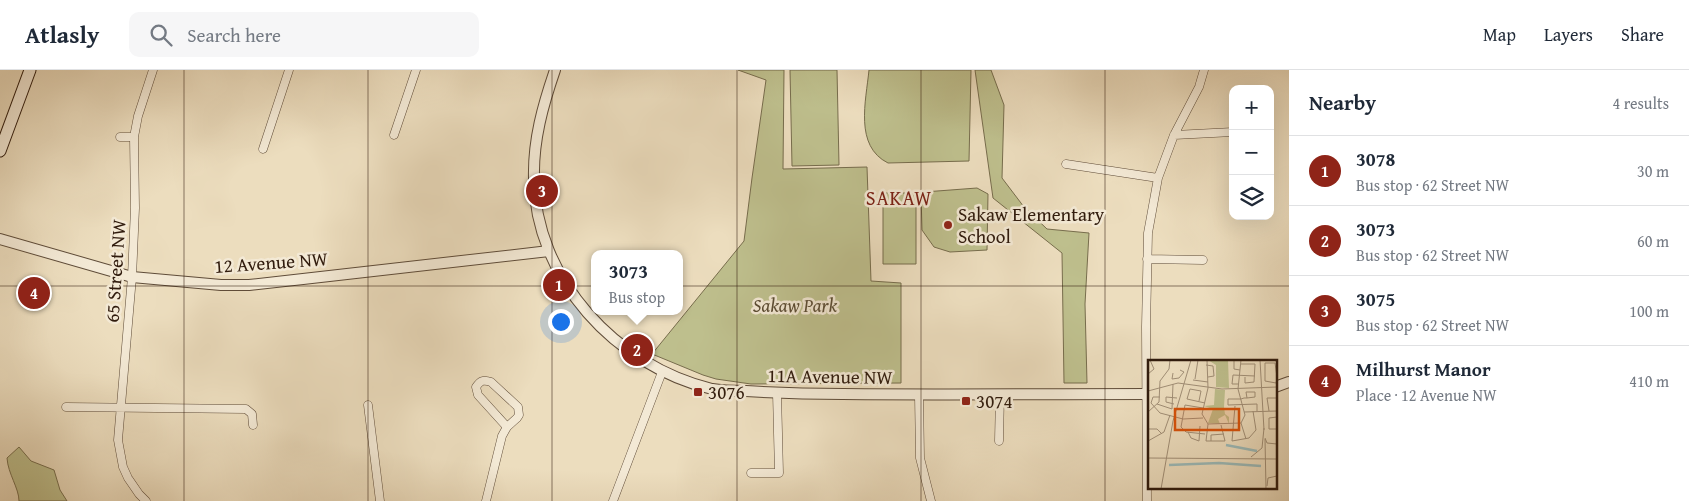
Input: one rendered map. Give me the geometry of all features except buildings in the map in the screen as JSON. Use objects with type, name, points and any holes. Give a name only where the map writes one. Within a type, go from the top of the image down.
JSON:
[{"type":"main road","points":[[0,151],[30,70]]},
{"type":"street","name":"65 Street NW","points":[[146,501],[128,478],[120,454],[118,440],[132,277],[135,208],[134,137],[138,116],[153,70]]},
{"type":"street","points":[[262,149],[288,70]]},
{"type":"street","points":[[394,135],[416,70]]},
{"type":"street","name":"11A Avenue NW","points":[[555,70],[543,106],[538,130],[534,179],[538,218],[549,251],[566,283],[590,318],[613,340],[662,372],[713,389],[777,393],[919,395],[1148,394]]},
{"type":"street","points":[[1147,501],[1148,232],[1158,178],[1174,135],[1199,87],[1204,70]]},
{"type":"street","points":[[1174,135],[1229,132]]},
{"type":"street","points":[[120,137],[134,137]]},
{"type":"street","points":[[1066,164],[1158,178]]},
{"type":"street","name":"12 Avenue NW","points":[[0,239],[132,277],[191,283],[249,284],[549,251]]},
{"type":"street","points":[[1147,259],[1203,260]]},
{"type":"street","points":[[613,501],[662,372]]},
{"type":"street","points":[[486,501],[502,436],[507,427],[518,418],[518,407],[491,382],[481,381],[476,387],[478,395],[507,427]]},
{"type":"street","points":[[1276,387],[1289,382]]},
{"type":"street","points":[[751,473],[779,473],[777,393]]},
{"type":"street","points":[[999,442],[1000,394]]},
{"type":"street","points":[[919,395],[920,458],[931,501]]},
{"type":"street","points":[[368,405],[380,501]]},
{"type":"street","points":[[66,407],[246,409],[252,414],[253,425]]},
{"type":"green space","name":"Sakaw Park","points":[[738,70],[784,70],[783,169],[867,167],[871,281],[901,283],[901,383],[751,384],[716,379],[652,354],[744,241],[766,80]]},
{"type":"green space","points":[[790,70],[837,70],[839,165],[792,166]]},
{"type":"green space","points":[[869,70],[971,70],[969,161],[888,163],[877,155],[870,146],[866,134],[865,109]]},
{"type":"green space","points":[[975,70],[991,70],[1004,105],[1002,178],[1024,207],[1047,229],[1089,233],[1085,304],[1087,383],[1064,383],[1062,253],[993,198]]},
{"type":"green space","points":[[977,188],[988,194],[987,250],[950,252],[934,247],[922,230],[921,194],[924,192]]},
{"type":"green space","points":[[883,193],[916,193],[916,264],[883,264]]},
{"type":"green space","points":[[19,447],[31,461],[54,470],[60,490],[67,501],[19,501],[7,458]]},
{"type":"place","name":"3075","points":[[542,191]]},
{"type":"place","name":"Sakaw Elementary School","points":[[948,225]]},
{"type":"place","name":"3078","points":[[559,285]]},
{"type":"place","name":"Milhurst Manor","points":[[34,293]]},
{"type":"place","name":"3073","points":[[637,350]]},
{"type":"place","name":"3076","points":[[698,392]]},
{"type":"place","name":"3074","points":[[966,401]]},
{"type":"district","name":"SAKAW","points":[[899,198]]}]
